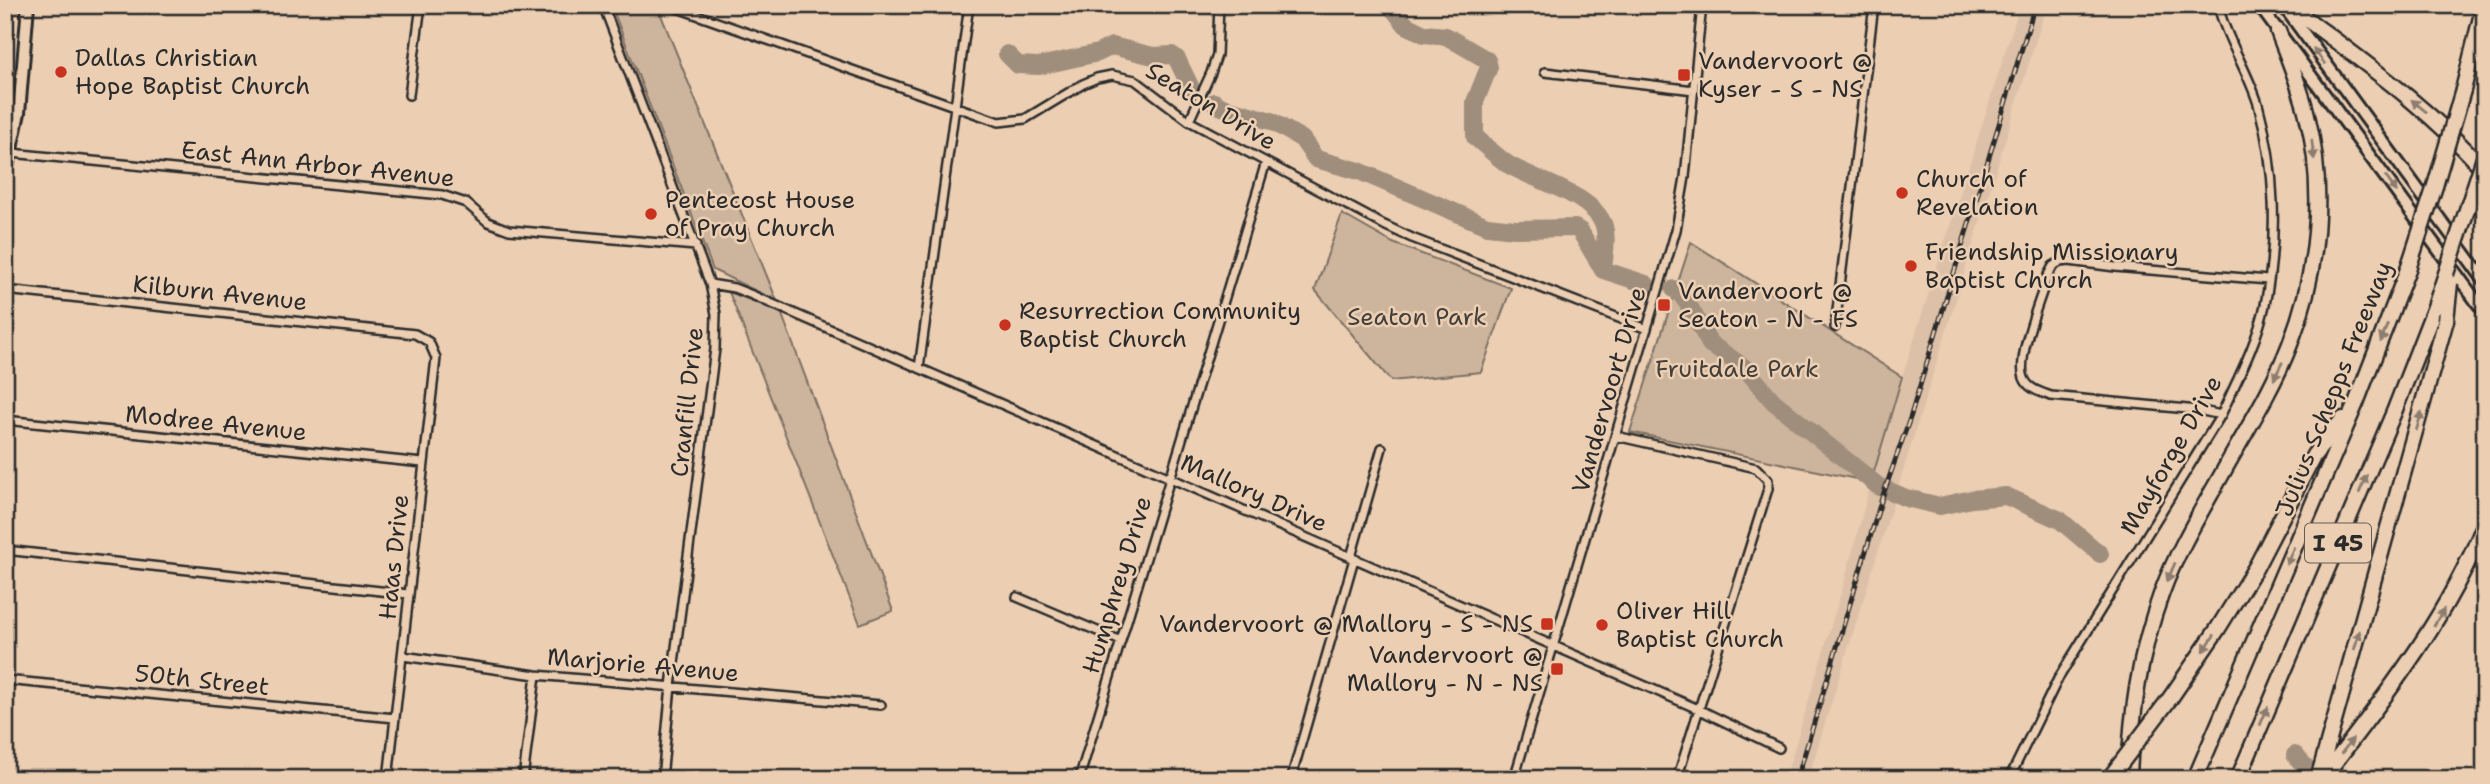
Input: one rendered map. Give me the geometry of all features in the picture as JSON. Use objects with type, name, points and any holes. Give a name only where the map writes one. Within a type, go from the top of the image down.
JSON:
[{"type":"highway","points":[[2285,5],[2417,104],[2485,171]]},
{"type":"highway","name":"Julius Schepps Freeway","points":[[2196,779],[2356,403],[2408,269],[2463,90],[2484,5]]},
{"type":"highway","points":[[2129,779],[2131,732],[2139,671],[2150,626],[2163,590],[2193,527],[2275,377],[2290,345],[2309,281],[2317,215],[2313,147],[2298,84],[2278,30]]},
{"type":"highway","name":"I 45","points":[[2238,779],[2394,412],[2435,307],[2485,155]]},
{"type":"highway","points":[[2320,779],[2446,320],[2454,253]]},
{"type":"highway","points":[[2109,779],[2217,631],[2256,567],[2315,455],[2356,403]]},
{"type":"highway","points":[[2320,779],[2400,677],[2439,618],[2485,523]]},
{"type":"main road","points":[[5,176],[19,113],[28,5]]},
{"type":"main road","points":[[2259,5],[2485,313]]},
{"type":"main road","points":[[2285,5],[2485,281]]},
{"type":"main road","points":[[5,112],[19,113]]},
{"type":"street","points":[[409,96],[421,5]]},
{"type":"street","name":"Cranfill Drive","points":[[603,5],[710,284],[716,314],[715,349],[671,685],[662,779]]},
{"type":"street","name":"Seaton Drive","points":[[668,5],[999,122],[1025,119],[1083,84],[1112,75],[1135,80],[1189,121],[1412,238],[1647,329]]},
{"type":"street","points":[[919,368],[969,5]]},
{"type":"street","points":[[1189,121],[1217,55],[1219,5]]},
{"type":"street","name":"Vandervoort Drive","points":[[1514,779],[1670,253],[1681,206],[1702,5]]},
{"type":"street","points":[[1835,327],[1874,5]]},
{"type":"street","name":"Mayforge Drive","points":[[2009,779],[2058,679],[2221,415],[2265,306],[2274,219],[2272,177],[2258,104],[2218,5]]},
{"type":"street","points":[[1545,72],[1694,90]]},
{"type":"street","name":"East Ann Arbor Avenue","points":[[11,153],[442,194],[466,203],[488,222],[509,230],[696,246]]},
{"type":"street","name":"Humphrey Drive","points":[[1079,779],[1266,162]]},
{"type":"street","points":[[2221,415],[2198,410],[2051,396],[2029,386],[2022,367],[2048,275],[2060,261],[2268,280]]},
{"type":"street","name":"Mallory Drive","points":[[710,284],[734,288],[919,368],[1698,709],[1779,748]]},
{"type":"street","name":"Kilburn Avenue","points":[[5,290],[415,334],[429,342]]},
{"type":"street","name":"Haas Drive","points":[[388,779],[436,358],[429,342]]},
{"type":"street","name":"Modree Avenue","points":[[5,420],[423,463]]},
{"type":"street","points":[[1616,436],[1756,468],[1768,480],[1768,489],[1677,779]]},
{"type":"street","points":[[1291,779],[1382,448]]},
{"type":"street","points":[[5,550],[408,594]]},
{"type":"street","points":[[1017,597],[1121,641]]},
{"type":"street","name":"Marjorie Avenue","points":[[403,656],[536,675],[881,705]]},
{"type":"street","points":[[523,779],[536,675]]},
{"type":"street","name":"50th Street","points":[[5,680],[395,719]]},
{"type":"shaded area","points":[[2020,5],[2047,5],[1808,779],[1785,779],[1902,377]]},
{"type":"green space","points":[[611,5],[645,5],[659,10],[777,301],[713,270]]},
{"type":"green space","name":"Seaton Park","points":[[1342,214],[1393,243],[1511,288],[1481,372],[1391,381],[1315,290]]},
{"type":"green space","name":"Fruitdale Park","points":[[1691,242],[1902,377],[1871,482],[1630,432]]},
{"type":"green space","points":[[729,292],[781,312],[893,611],[860,624]]},
{"type":"waterway","points":[[1390,5],[1406,25],[1424,34],[1446,36],[1487,60],[1489,67],[1475,102],[1475,137],[1509,165],[1588,205],[1604,226],[1606,242],[1603,270],[1646,284]]},
{"type":"waterway","points":[[1007,54],[1018,65],[1039,66],[1098,53],[1112,46],[1153,56],[1172,55],[1177,59],[1190,86]]},
{"type":"waterway","points":[[1214,102],[1222,107],[1271,121],[1302,139],[1316,159],[1359,171],[1487,226],[1515,229],[1575,228],[1580,231],[1603,270]]},
{"type":"waterway","points":[[1674,289],[1688,304],[1710,344],[1745,368],[1773,401],[1878,486],[1906,498],[1940,506],[1972,499],[2006,496],[2060,520],[2100,554]]},
{"type":"waterway","points":[[2295,755],[2308,770]]},
{"type":"railway","points":[[1797,779],[2035,5]]},
{"type":"place","name":"Dallas Christian Hope Baptist Church","points":[[61,72]]},
{"type":"place","name":"Vandervoort @ Kyser - S - NS","points":[[1684,75]]},
{"type":"place","name":"Church of Revelation","points":[[1902,193]]},
{"type":"place","name":"Pentecost House of Pray Church","points":[[651,214]]},
{"type":"place","name":"Friendship Missionary Baptist Church","points":[[1911,266]]},
{"type":"place","name":"Vandervoort @ Seaton - N - FS","points":[[1664,305]]},
{"type":"place","name":"Resurrection Community Baptist Church","points":[[1005,325]]},
{"type":"place","name":"Vandervoort @ Mallory - S - NS","points":[[1547,624]]},
{"type":"place","name":"Oliver Hill Baptist Church","points":[[1602,625]]},
{"type":"place","name":"Vandervoort @ Mallory - N - NS","points":[[1557,669]]}]
